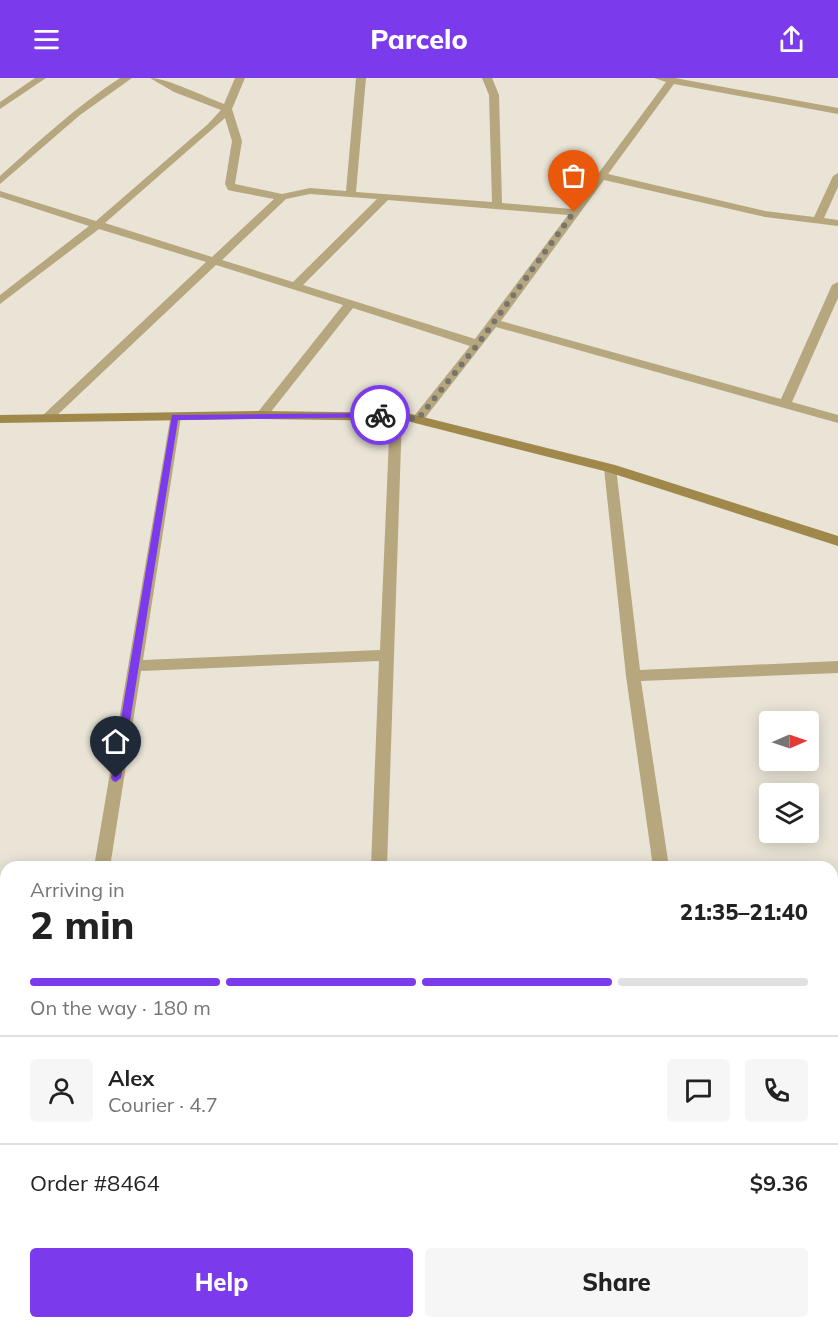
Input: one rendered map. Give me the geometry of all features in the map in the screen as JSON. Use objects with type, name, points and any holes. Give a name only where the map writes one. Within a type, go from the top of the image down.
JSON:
[{"type":"main road","points":[[0,419],[396,415],[610,468],[838,541]]},
{"type":"street","points":[[1,104],[41,78]]},
{"type":"street","points":[[0,181],[73,116],[127,78]]},
{"type":"street","points":[[155,78],[177,90],[227,109]]},
{"type":"street","points":[[0,301],[98,225],[172,162],[227,109],[240,78]]},
{"type":"street","points":[[351,194],[361,78]]},
{"type":"street","points":[[487,78],[494,95],[497,205]]},
{"type":"street","points":[[659,78],[838,111]]},
{"type":"street","points":[[418,419],[494,323],[672,81]]},
{"type":"street","points":[[227,109],[237,141],[230,184],[232,188],[282,197],[310,191],[574,212]]},
{"type":"street","points":[[601,176],[765,214],[838,223]]},
{"type":"street","points":[[817,222],[838,176]]},
{"type":"street","points":[[0,194],[478,344]]},
{"type":"street","points":[[296,286],[386,196]]},
{"type":"street","points":[[46,419],[282,197]]},
{"type":"street","points":[[785,405],[838,285]]},
{"type":"street","points":[[262,415],[350,304]]},
{"type":"street","points":[[494,323],[838,419]]},
{"type":"street","points":[[379,861],[385,655],[396,415]]},
{"type":"street","points":[[103,861],[175,417]]},
{"type":"street","points":[[610,468],[633,676],[660,861]]},
{"type":"street","points":[[135,666],[385,655]]},
{"type":"street","points":[[633,676],[838,666]]},
{"type":"way so far","points":[[380,415],[418,419],[478,344],[574,212]]},
{"type":"route","points":[[116,778],[175,417],[380,415]]}]
